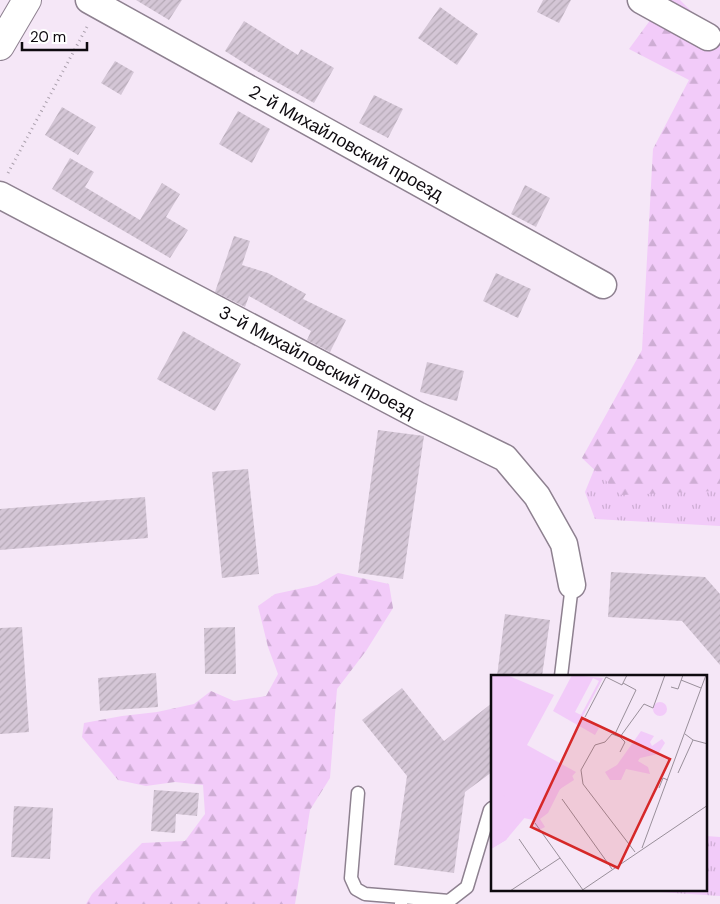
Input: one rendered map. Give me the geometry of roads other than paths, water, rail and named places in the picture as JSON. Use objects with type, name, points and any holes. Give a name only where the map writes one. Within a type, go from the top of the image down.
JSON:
[{"type":"main road","points":[[0,46],[26,0]]},
{"type":"street","points":[[642,0],[708,37]]},
{"type":"street","name":"2-й Михайловский проезд","points":[[94,3],[603,285]]},
{"type":"street","name":"3-й Михайловский проезд","points":[[2,187],[419,416],[505,458],[537,496],[564,544],[572,585]]},
{"type":"lane","points":[[561,675],[572,585]]},
{"type":"lane","points":[[358,793],[352,878],[356,889],[366,894],[401,900],[449,902],[467,887],[491,809]]}]
